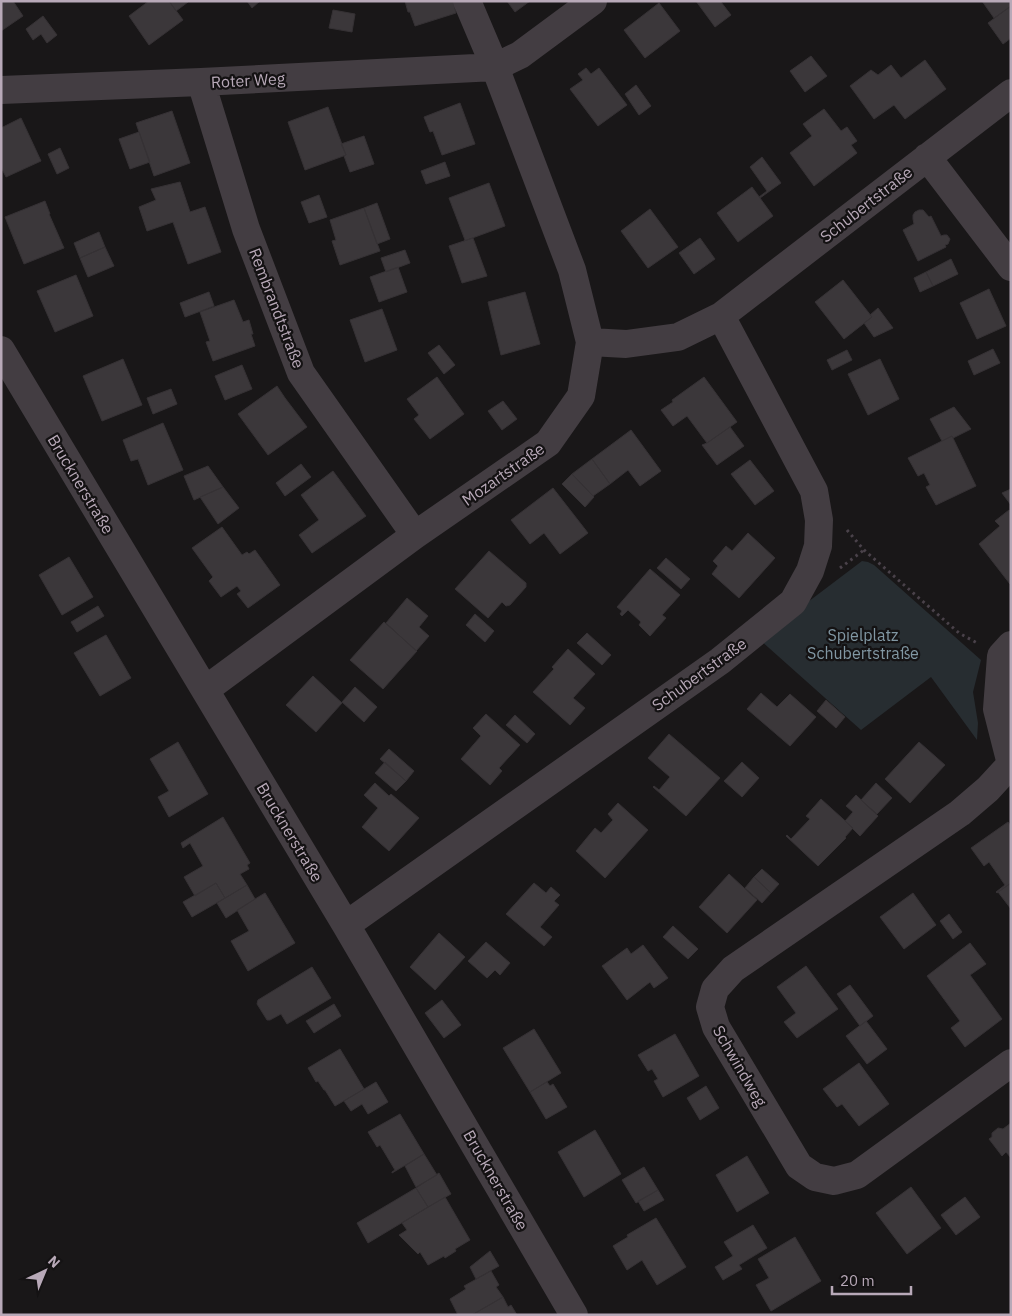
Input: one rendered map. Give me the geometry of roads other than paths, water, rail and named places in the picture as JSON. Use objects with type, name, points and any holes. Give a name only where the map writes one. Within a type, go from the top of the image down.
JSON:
[{"type":"street","points":[[467,1],[495,67]]},
{"type":"street","name":"Roter Weg","points":[[1,90],[495,67],[520,55],[593,1]]},
{"type":"street","name":"Mozartstraße","points":[[205,690],[416,536],[548,443],[581,396],[590,342],[572,270],[495,67]]},
{"type":"street","name":"Rembrandtstraße","points":[[201,82],[246,229],[301,373],[416,536]]},
{"type":"street","name":"Schubertstraße","points":[[590,342],[626,344],[678,338],[721,316],[1011,94]]},
{"type":"street","points":[[927,157],[1011,267]]},
{"type":"street","name":"Schubertstraße","points":[[346,925],[720,661],[792,602],[810,571],[818,546],[819,520],[814,491],[721,316]]},
{"type":"street","name":"Brucknerstraße","points":[[1,350],[346,925],[574,1315]]},
{"type":"street","points":[[1006,651],[997,708],[1011,764]]},
{"type":"street","name":"Schwindweg","points":[[1011,764],[988,789],[960,813],[733,969],[715,989],[710,1007],[716,1027],[799,1166],[815,1177],[834,1182],[857,1175],[1011,1063]]},
{"type":"park label","name":"Spielplatz Schubertstraße","points":[[863,644]]}]
